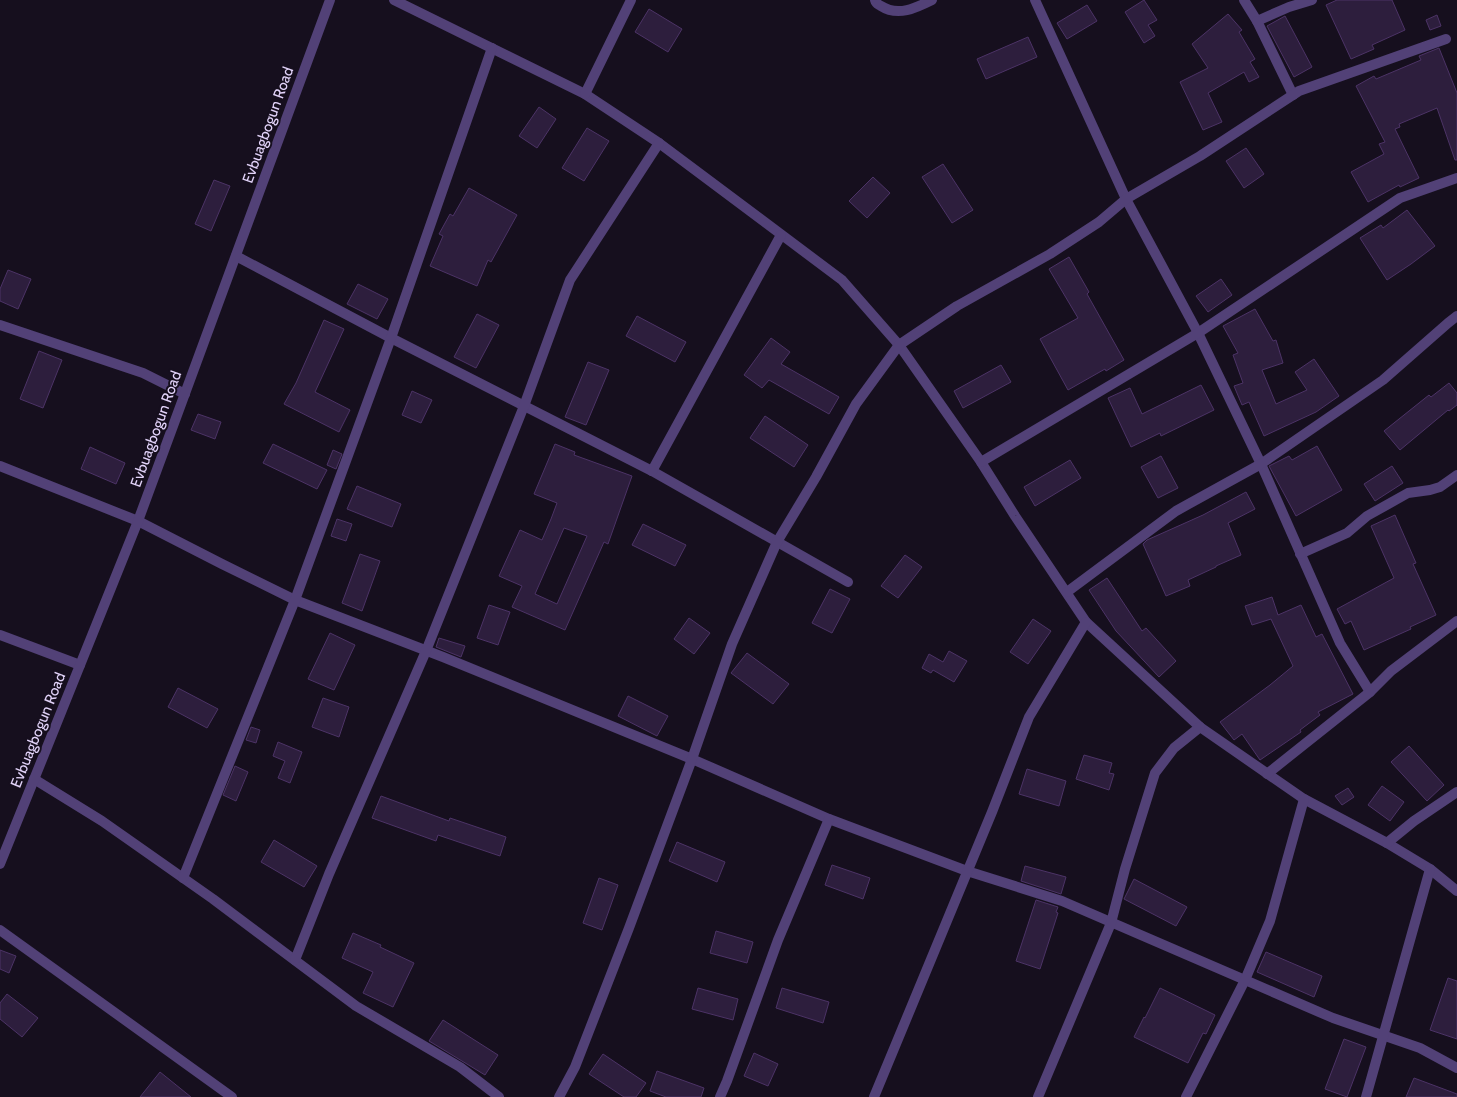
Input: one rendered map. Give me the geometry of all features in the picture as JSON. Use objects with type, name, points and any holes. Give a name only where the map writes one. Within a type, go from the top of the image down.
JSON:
[{"type":"street","name":"Evbuagbogun Road","points":[[0,864],[138,521],[330,0]]},
{"type":"street","points":[[394,0],[585,94],[659,143],[842,280],[899,345],[981,462],[1015,516],[1086,622],[1200,727],[1304,799],[1430,869],[1457,891]]},
{"type":"street","points":[[585,94],[631,0]]},
{"type":"street","points":[[875,0],[876,3],[888,11],[897,12],[915,8],[932,0]]},
{"type":"street","points":[[1035,0],[1126,199],[1198,333],[1261,464],[1340,643],[1370,692]]},
{"type":"street","points":[[1244,0],[1257,21],[1293,95]]},
{"type":"street","points":[[1257,21],[1289,7],[1312,0]]},
{"type":"street","points":[[559,1097],[575,1067],[692,759],[732,644],[777,542],[816,477],[856,404],[899,345],[957,306],[1050,254],[1093,226],[1126,199],[1200,156],[1299,91],[1446,39]]},
{"type":"street","points":[[183,878],[295,600],[391,338],[492,48]]},
{"type":"street","points":[[295,960],[329,874],[426,651],[524,406],[570,280],[659,143]]},
{"type":"street","points":[[981,462],[1198,333],[1400,198],[1457,178]]},
{"type":"street","points":[[652,471],[781,235]]},
{"type":"street","points":[[236,256],[391,338],[652,471],[848,582]]},
{"type":"street","points":[[1067,592],[1176,511],[1261,464],[1383,380],[1448,322],[1457,316]]},
{"type":"street","points":[[0,324],[143,373],[185,394]]},
{"type":"street","points":[[0,466],[138,521],[295,600],[426,651],[692,759],[829,819],[967,871],[1062,902],[1333,1018],[1420,1048],[1457,1068]]},
{"type":"street","points":[[1300,554],[1347,533],[1367,516],[1408,493],[1440,487],[1457,475]]},
{"type":"street","points":[[874,1097],[967,871],[1028,716],[1086,622]]},
{"type":"street","points":[[1267,774],[1370,692],[1391,671],[1457,622]]},
{"type":"street","points":[[0,635],[80,665]]},
{"type":"street","points":[[1038,1097],[1111,923],[1125,869],[1156,773],[1174,748],[1200,727]]},
{"type":"street","points":[[34,779],[102,821],[183,878],[356,1006],[460,1067],[499,1097]]},
{"type":"street","points":[[1387,844],[1414,821],[1457,792]]},
{"type":"street","points":[[1186,1097],[1245,980],[1270,921],[1304,799]]},
{"type":"street","points":[[720,1097],[728,1081],[778,940],[829,819]]},
{"type":"street","points":[[1366,1097],[1430,869]]},
{"type":"street","points":[[0,930],[232,1097]]},
{"type":"building","points":[[1144,0],[1157,20],[1148,25],[1155,36],[1144,43],[1125,12]]},
{"type":"building","points":[[1337,0],[1392,0],[1405,30],[1372,45],[1374,49],[1351,59],[1326,5]]},
{"type":"building","points":[[1087,5],[1097,21],[1067,39],[1057,23]]},
{"type":"building","points":[[649,9],[682,29],[668,52],[635,32]]},
{"type":"building","points":[[1228,14],[1242,30],[1239,32],[1255,59],[1250,62],[1259,77],[1249,82],[1244,72],[1208,93],[1222,122],[1203,130],[1180,82],[1208,68],[1192,44]]},
{"type":"building","points":[[1437,15],[1441,26],[1430,30],[1426,20]]},
{"type":"building","points":[[1285,16],[1312,67],[1294,77],[1267,26]]},
{"type":"building","points":[[1028,37],[1037,57],[986,79],[977,59]]},
{"type":"building","points":[[1439,48],[1457,93],[1457,160],[1455,160],[1437,108],[1399,124],[1400,127],[1395,129],[1419,178],[1400,187],[1399,185],[1368,202],[1351,172],[1384,154],[1379,144],[1385,142],[1356,86],[1374,76],[1376,79],[1421,60],[1419,56]]},
{"type":"building","points":[[539,107],[556,119],[537,148],[519,136]]},
{"type":"building","points":[[587,128],[609,141],[584,181],[562,168]]},
{"type":"building","points":[[1246,148],[1264,174],[1244,188],[1226,161]]},
{"type":"building","points":[[943,164],[973,210],[952,223],[922,177]]},
{"type":"building","points":[[873,177],[890,193],[867,218],[849,201]]},
{"type":"building","points":[[214,180],[230,186],[211,231],[195,224]]},
{"type":"building","points":[[469,188],[517,215],[491,262],[488,260],[477,286],[430,266],[443,236],[439,234],[450,214],[453,216]]},
{"type":"building","points":[[1407,210],[1435,246],[1387,280],[1360,238],[1381,225],[1383,228]]},
{"type":"building","points":[[1069,257],[1089,292],[1087,294],[1124,360],[1068,390],[1040,339],[1078,318],[1049,269]]},
{"type":"building","points":[[8,270],[31,279],[18,309],[0,301],[0,289]]},
{"type":"building","points":[[1221,279],[1232,295],[1208,312],[1196,296]]},
{"type":"building","points":[[358,284],[388,299],[377,319],[347,304]]},
{"type":"building","points":[[1255,309],[1273,341],[1276,340],[1283,363],[1262,370],[1276,404],[1307,390],[1295,372],[1314,359],[1339,396],[1316,412],[1264,436],[1249,402],[1242,405],[1234,386],[1243,383],[1233,355],[1238,353],[1223,326]]},
{"type":"building","points":[[477,314],[499,325],[476,368],[454,357]]},
{"type":"building","points":[[637,316],[686,342],[675,362],[626,336]]},
{"type":"building","points":[[324,320],[344,329],[315,392],[350,410],[339,432],[284,404],[296,383]]},
{"type":"building","points":[[771,338],[790,352],[781,364],[839,397],[829,414],[769,380],[762,388],[744,375]]},
{"type":"building","points":[[39,351],[62,360],[43,408],[20,399]]},
{"type":"building","points":[[588,362],[609,370],[586,425],[565,417]]},
{"type":"building","points":[[1001,365],[1011,382],[963,408],[954,391]]},
{"type":"building","points":[[1449,383],[1457,393],[1457,405],[1449,411],[1448,410],[1400,450],[1384,431],[1429,395],[1431,397]]},
{"type":"building","points":[[1201,385],[1214,410],[1161,436],[1160,433],[1131,447],[1108,398],[1130,388],[1142,414]]},
{"type":"building","points":[[412,391],[432,400],[421,423],[402,415]]},
{"type":"building","points":[[198,414],[221,422],[215,439],[191,430]]},
{"type":"building","points":[[765,416],[808,445],[794,467],[750,438]]},
{"type":"building","points":[[273,444],[327,470],[317,489],[263,463]]},
{"type":"building","points":[[555,444],[575,452],[574,455],[632,476],[608,544],[604,542],[565,630],[512,607],[522,586],[499,576],[520,530],[542,540],[551,519],[557,503],[534,494]],"holes":[[[564,528],[587,536],[557,604],[535,594]]]},
{"type":"building","points":[[1317,446],[1342,490],[1296,516],[1269,466],[1289,456],[1292,460]]},
{"type":"building","points":[[90,447],[125,463],[116,484],[81,469]]},
{"type":"building","points":[[333,450],[342,454],[336,469],[327,465]]},
{"type":"building","points":[[1161,456],[1178,488],[1158,498],[1141,467]]},
{"type":"building","points":[[1070,460],[1081,478],[1035,506],[1024,487]]},
{"type":"building","points":[[1392,466],[1403,483],[1375,501],[1364,484]]},
{"type":"building","points":[[357,486],[401,504],[392,527],[347,509]]},
{"type":"building","points":[[1246,492],[1255,509],[1228,523],[1241,555],[1188,580],[1190,586],[1166,596],[1143,544],[1147,540],[1203,515]]},
{"type":"building","points":[[1395,515],[1416,563],[1413,564],[1436,615],[1410,627],[1411,629],[1364,650],[1351,621],[1345,624],[1337,609],[1394,578],[1371,526]]},
{"type":"building","points":[[337,519],[352,524],[346,541],[331,536]]},
{"type":"building","points":[[643,524],[686,545],[675,566],[632,545]]},
{"type":"building","points":[[360,554],[380,561],[362,611],[342,603]]},
{"type":"building","points":[[905,555],[922,567],[898,598],[881,586]]},
{"type":"building","points":[[1107,578],[1142,631],[1146,628],[1176,661],[1159,677],[1116,631],[1089,590]]},
{"type":"building","points":[[830,589],[850,599],[832,633],[812,623]]},
{"type":"building","points":[[1272,597],[1278,615],[1301,605],[1316,637],[1322,634],[1353,694],[1318,712],[1320,715],[1300,730],[1301,732],[1260,760],[1242,734],[1234,740],[1220,722],[1293,666],[1271,619],[1252,625],[1245,606]]},
{"type":"building","points":[[489,605],[510,612],[498,645],[477,638]]},
{"type":"building","points":[[689,618],[710,633],[694,654],[674,639]]},
{"type":"building","points":[[1033,619],[1051,631],[1028,664],[1010,652]]},
{"type":"building","points":[[330,633],[355,645],[334,690],[308,679]]},
{"type":"building","points":[[439,638],[465,646],[461,657],[436,647]]},
{"type":"building","points":[[949,651],[967,661],[954,682],[933,670],[931,673],[922,668],[929,654],[943,662]]},
{"type":"building","points":[[747,653],[789,684],[773,704],[731,673]]},
{"type":"building","points":[[178,688],[218,709],[207,728],[168,707]]},
{"type":"building","points":[[628,696],[668,716],[657,736],[618,716]]},
{"type":"building","points":[[323,698],[349,707],[339,737],[312,727]]},
{"type":"building","points":[[251,727],[260,730],[256,743],[246,740]]},
{"type":"building","points":[[278,742],[302,752],[290,783],[278,778],[285,761],[273,756]]},
{"type":"building","points":[[1409,746],[1444,785],[1427,801],[1391,762]]},
{"type":"building","points":[[1084,755],[1112,763],[1109,773],[1114,774],[1109,790],[1076,779]]},
{"type":"building","points":[[235,766],[248,772],[236,801],[223,795]]},
{"type":"building","points":[[1027,769],[1066,781],[1059,806],[1019,794]]},
{"type":"building","points":[[1382,786],[1404,802],[1390,821],[1368,805]]},
{"type":"building","points":[[1348,788],[1354,797],[1342,805],[1335,796]]},
{"type":"building","points":[[381,796],[449,821],[450,818],[506,837],[500,856],[438,835],[436,841],[372,818]]},
{"type":"building","points":[[274,840],[317,866],[304,887],[261,862]]},
{"type":"building","points":[[677,842],[725,862],[717,882],[669,861]]},
{"type":"building","points":[[832,865],[870,878],[863,899],[825,885]]},
{"type":"building","points":[[1025,866],[1066,877],[1061,894],[1021,881]]},
{"type":"building","points":[[599,878],[618,885],[602,930],[583,923]]},
{"type":"building","points":[[1134,879],[1187,907],[1176,926],[1124,899]]},
{"type":"building","points":[[1036,900],[1058,907],[1056,912],[1058,913],[1040,969],[1016,961]]},
{"type":"building","points":[[716,931],[753,942],[747,963],[710,953]]},
{"type":"building","points":[[353,933],[381,945],[380,947],[414,963],[393,1007],[363,993],[373,972],[342,958]]},
{"type":"building","points":[[0,950],[16,956],[9,973],[0,969]]},
{"type":"building","points":[[1266,952],[1322,976],[1314,997],[1257,972]]},
{"type":"building","points":[[1448,978],[1457,981],[1457,1039],[1430,1030]]},
{"type":"building","points":[[698,988],[738,999],[733,1020],[692,1009]]},
{"type":"building","points":[[782,988],[829,1002],[823,1023],[776,1008]]},
{"type":"building","points":[[1160,988],[1215,1015],[1206,1034],[1203,1033],[1188,1063],[1134,1037]]},
{"type":"building","points":[[7,994],[38,1018],[22,1037],[0,1019],[0,1003]]},
{"type":"building","points":[[443,1020],[498,1055],[485,1075],[429,1041]]},
{"type":"building","points":[[1344,1039],[1366,1047],[1347,1097],[1325,1089]]},
{"type":"building","points":[[754,1053],[778,1064],[768,1086],[744,1076]]},
{"type":"building","points":[[603,1054],[646,1083],[636,1097],[624,1097],[589,1074]]},
{"type":"building","points":[[657,1071],[704,1088],[701,1097],[666,1097],[650,1091]]},
{"type":"building","points":[[160,1072],[191,1097],[140,1097]]},
{"type":"building","points":[[1414,1078],[1457,1094],[1457,1097],[1406,1097]]}]
